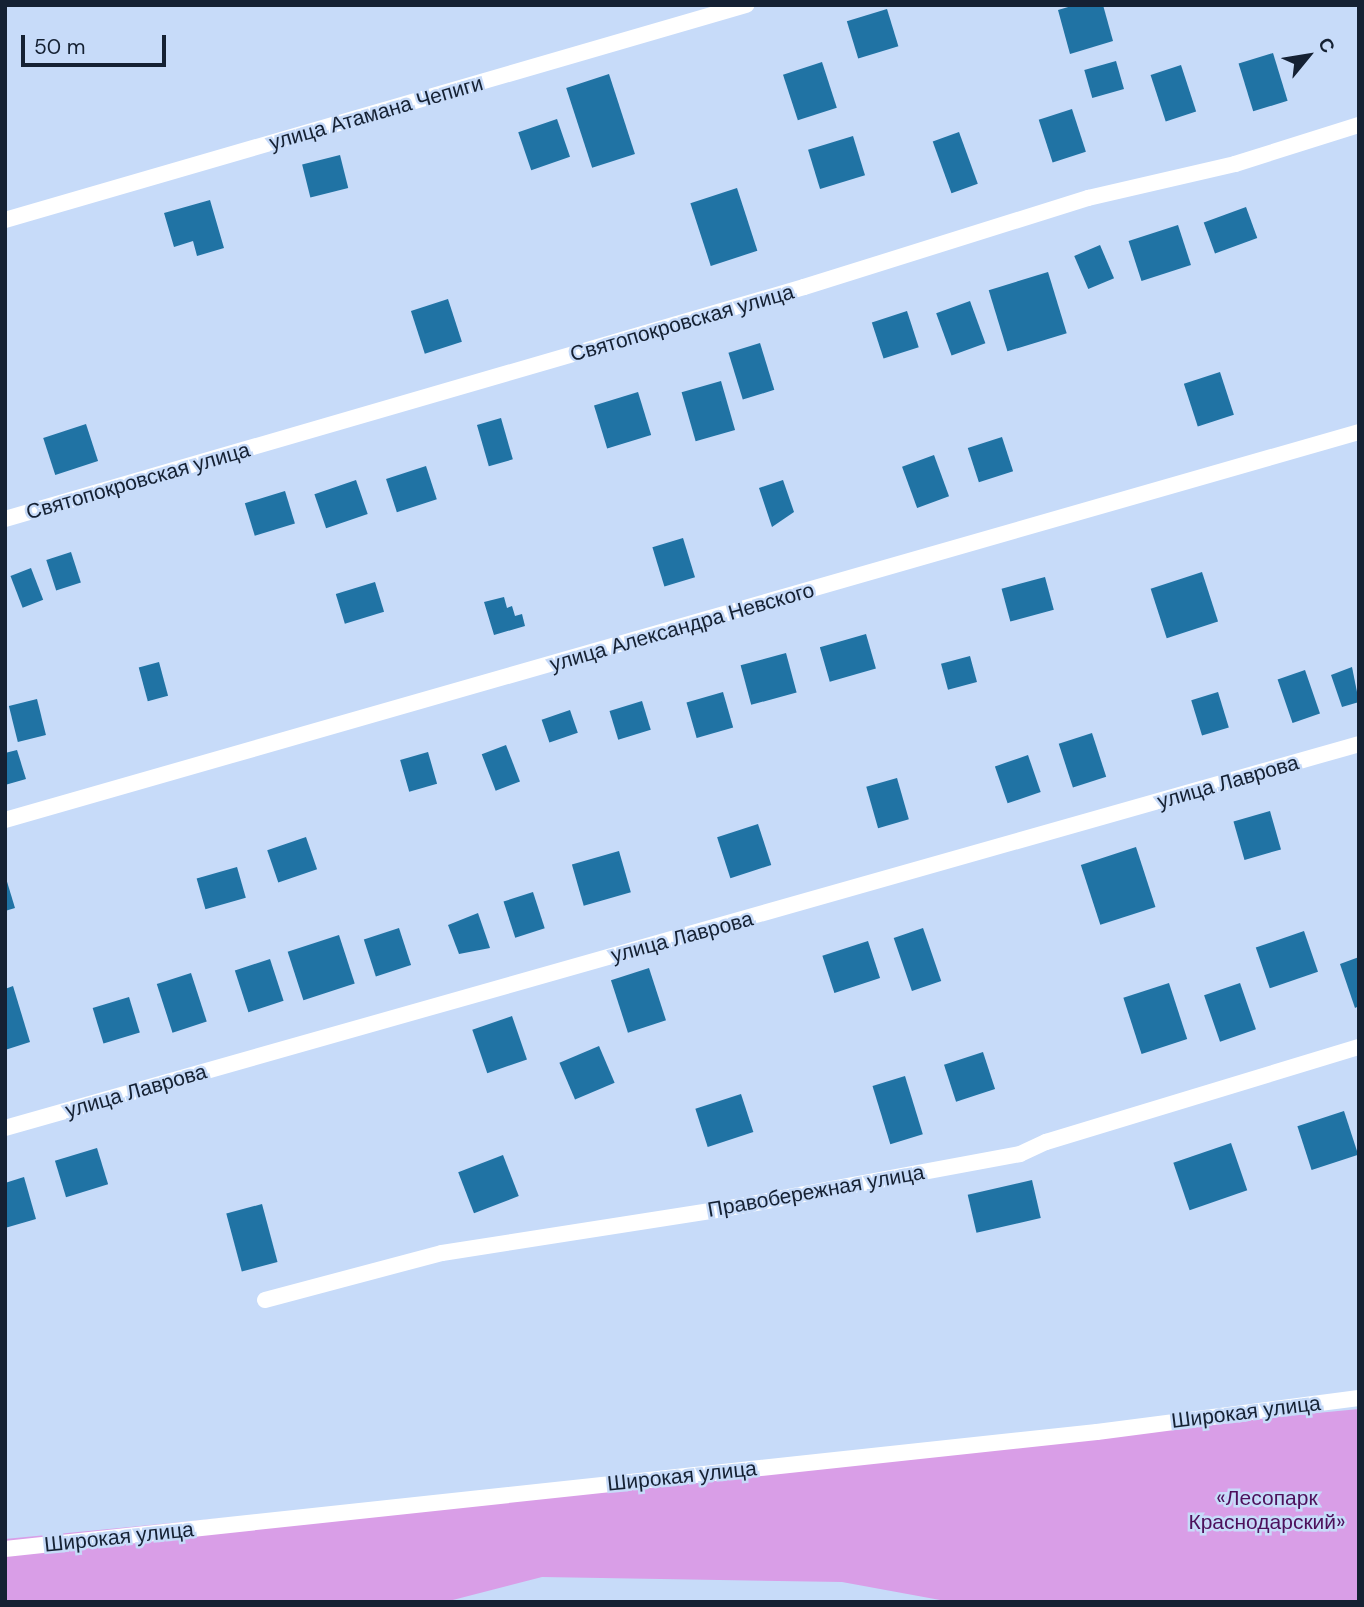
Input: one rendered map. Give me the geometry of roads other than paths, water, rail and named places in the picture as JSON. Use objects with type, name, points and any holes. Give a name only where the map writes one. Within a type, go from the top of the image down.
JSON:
[{"type":"street","name":"улица Атамана Чепиги","points":[[5,220],[746,5]]},
{"type":"street","name":"Святопокровская улица","points":[[5,519],[804,287],[1088,198],[1235,164],[1359,125]]},
{"type":"street","name":"улица Александра Невского","points":[[5,820],[1359,432]]},
{"type":"street","name":"улица Лаврова","points":[[5,1128],[1359,744]]},
{"type":"street","name":"Правобережная улица","points":[[265,1300],[442,1253],[729,1208],[1020,1154],[1046,1142],[1359,1047]]},
{"type":"street","name":"Широкая улица","points":[[5,1549],[1097,1432],[1359,1398]]},
{"type":"park label","name":"«Лесопарк Краснодарский»","points":[[1267,1510]]}]
